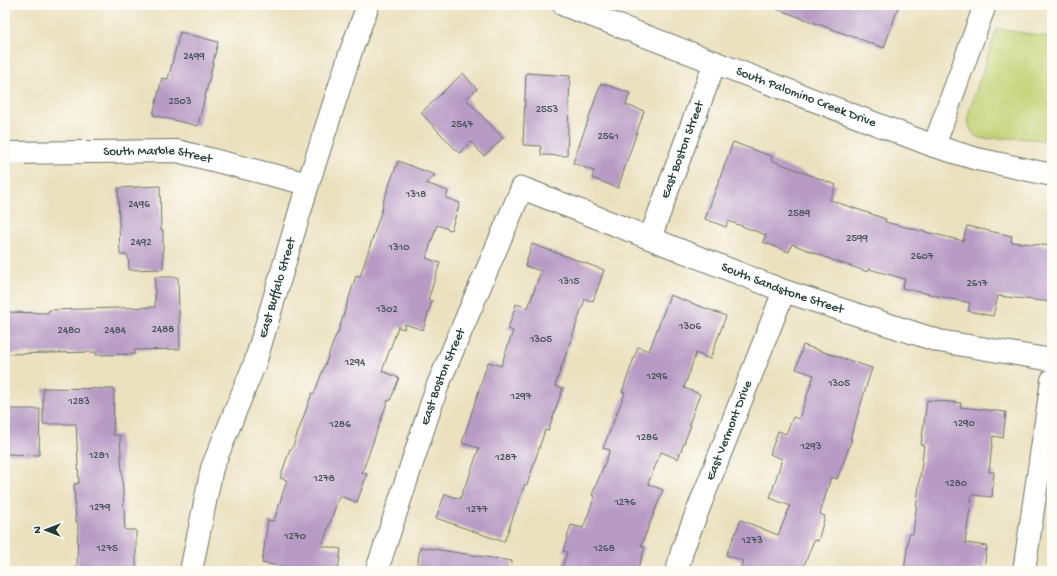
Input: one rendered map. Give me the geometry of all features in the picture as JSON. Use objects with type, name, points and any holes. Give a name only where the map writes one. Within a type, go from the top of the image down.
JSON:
[{"type":"street","name":"East Buffalo Street","points":[[191,571],[212,468],[255,363],[308,184],[351,51],[368,5]]},
{"type":"street","name":"South Palomino Creek Drive","points":[[564,5],[934,146],[977,159],[1052,175]]},
{"type":"street","points":[[934,146],[985,5]]},
{"type":"street","name":"East Boston Street","points":[[650,238],[715,62]]},
{"type":"street","name":"South Marble Street","points":[[5,153],[177,152],[308,184]]},
{"type":"street","name":"East Boston Street","points":[[378,571],[378,567],[437,387],[522,188]]},
{"type":"street","name":"South Sandstone Street","points":[[522,188],[784,291],[939,341],[1052,360]]},
{"type":"street","name":"East Vermont Drive","points":[[677,571],[683,548],[784,291]]},
{"type":"street","points":[[1024,571],[1052,380]]},
{"type":"green space","points":[[997,28],[1052,39],[1052,141],[1015,138],[982,139],[973,134],[971,131],[968,119],[969,111]]},
{"type":"building","points":[[774,5],[899,5],[884,48],[774,8]]},
{"type":"building","points":[[180,32],[218,42],[198,126],[153,115],[162,78],[168,79]]},
{"type":"building","points":[[463,73],[477,89],[466,99],[503,138],[484,156],[471,142],[459,153],[421,113]]},
{"type":"building","points":[[526,73],[570,76],[567,156],[541,155],[541,146],[523,145]]},
{"type":"building","points":[[601,83],[630,93],[626,105],[644,111],[618,188],[592,178],[594,171],[573,163]]},
{"type":"building","points":[[733,142],[773,157],[771,160],[836,185],[830,200],[886,219],[885,222],[963,241],[967,226],[1012,236],[1011,242],[1052,246],[1052,302],[998,296],[993,316],[968,311],[970,303],[902,288],[905,279],[869,269],[868,272],[792,244],[789,252],[763,242],[766,235],[728,221],[726,227],[705,219]]},
{"type":"building","points":[[398,161],[435,175],[426,183],[448,191],[446,198],[460,203],[451,230],[437,225],[426,258],[440,263],[428,300],[432,301],[423,330],[405,324],[404,329],[398,327],[382,371],[399,378],[390,401],[388,400],[362,473],[367,474],[357,502],[339,496],[322,546],[341,549],[338,571],[313,571],[262,563],[268,520],[274,521],[287,480],[280,478],[312,393],[314,394],[337,335],[356,276],[360,277],[383,206],[382,205]]},
{"type":"building","points":[[160,186],[161,230],[163,230],[163,269],[129,270],[128,255],[120,255],[118,188]]},
{"type":"building","points":[[532,244],[604,270],[593,301],[585,299],[555,386],[563,388],[548,431],[545,430],[527,485],[525,484],[504,542],[436,518],[445,494],[460,499],[467,483],[479,448],[462,443],[488,362],[501,366],[513,331],[508,329],[516,304],[528,308],[541,271],[525,266]]},
{"type":"building","points":[[155,277],[178,277],[180,349],[134,350],[135,354],[96,355],[96,352],[5,354],[5,312],[49,313],[49,310],[155,307]]},
{"type":"building","points":[[670,295],[726,316],[710,359],[696,353],[684,388],[700,394],[689,424],[691,425],[678,459],[661,452],[648,484],[663,490],[641,546],[645,547],[637,571],[572,571],[562,568],[567,552],[563,551],[571,525],[583,528],[595,496],[592,495],[610,450],[603,448],[625,393],[622,392],[638,347],[649,351]]},
{"type":"building","points":[[803,345],[872,368],[850,439],[852,439],[837,479],[831,477],[820,514],[825,516],[818,541],[814,540],[802,571],[739,571],[743,561],[726,555],[741,520],[778,535],[790,506],[770,498],[782,459],[770,454],[778,431],[786,434],[793,417],[799,419],[814,375],[796,369]]},
{"type":"building","points":[[43,388],[114,389],[113,435],[120,435],[125,530],[136,530],[136,568],[77,568],[78,522],[76,522],[74,484],[79,483],[76,424],[43,424]]},
{"type":"building","points":[[927,400],[961,403],[960,407],[1006,412],[1003,438],[993,436],[989,472],[994,472],[992,497],[972,495],[965,543],[987,546],[984,569],[976,568],[976,571],[904,571],[909,534],[913,534],[924,445],[921,445]]},
{"type":"building","points":[[5,409],[40,409],[39,455],[5,454]]},
{"type":"building","points":[[420,547],[512,561],[511,571],[429,571],[417,569]]}]
